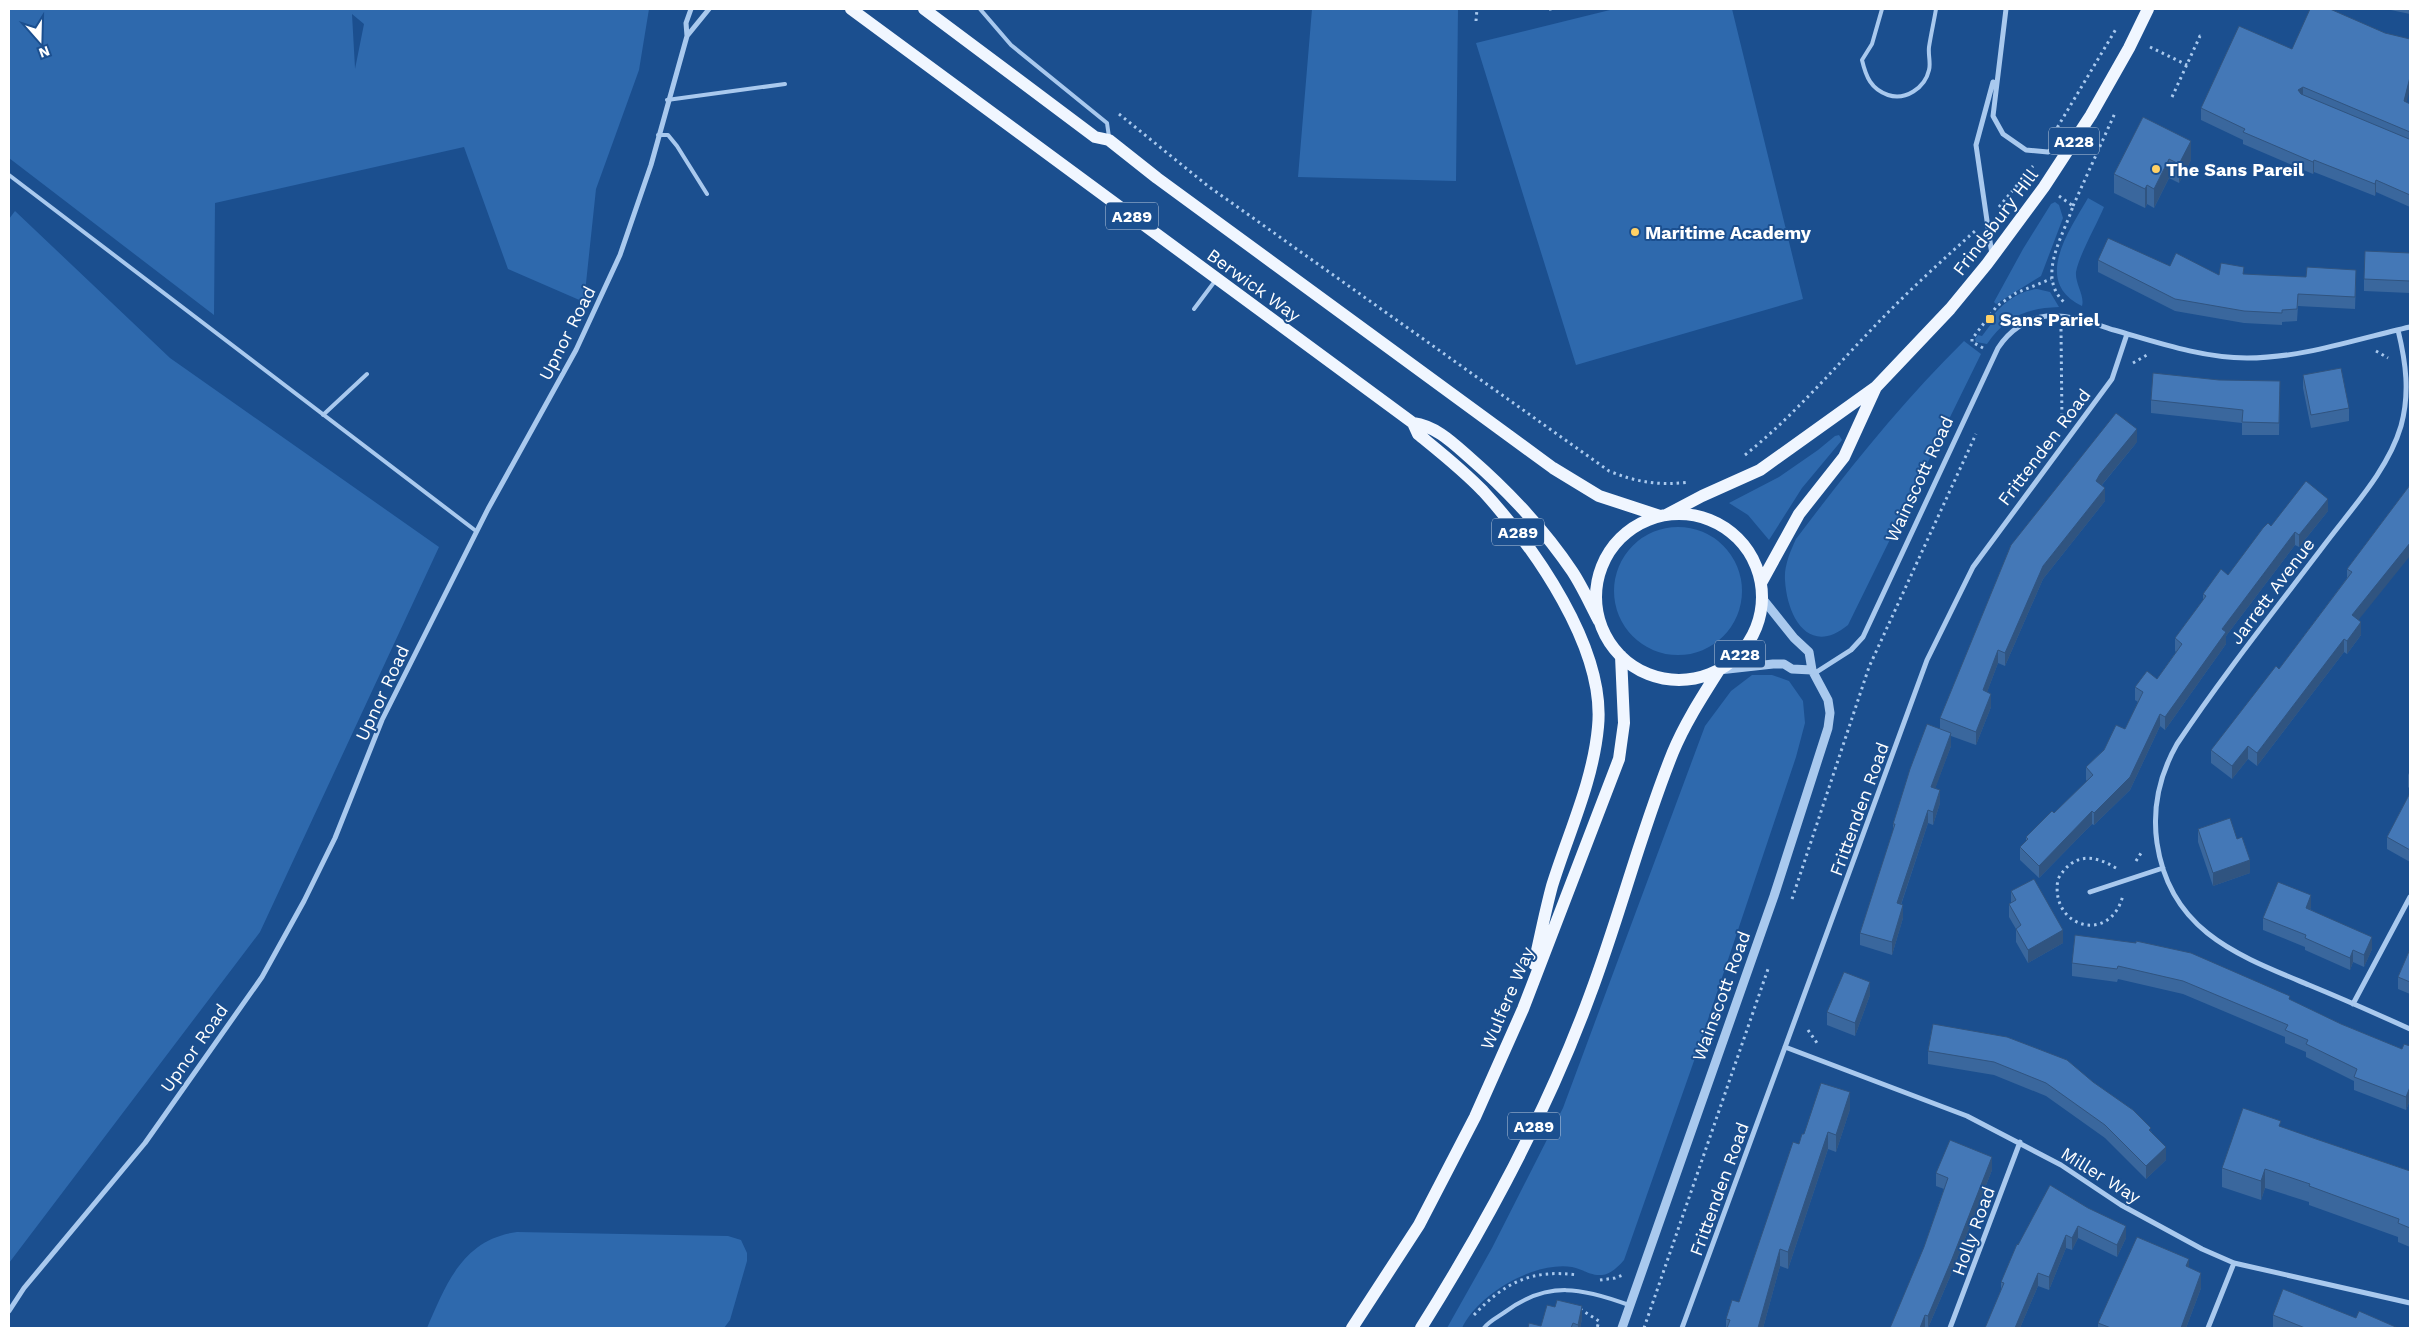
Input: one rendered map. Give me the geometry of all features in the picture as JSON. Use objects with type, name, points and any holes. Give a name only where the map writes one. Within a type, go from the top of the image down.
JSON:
[{"type":"main road","name":"Berwick Way","points":[[852,9],[1413,424],[1426,425],[1452,443],[1494,479],[1534,520],[1573,572],[1600,621]]},
{"type":"main road","name":"Berwick Way","points":[[924,9],[1095,138],[1109,140],[1157,178],[1553,468],[1599,496],[1663,516]]},
{"type":"main road","name":"Frindsbury Hill","points":[[1663,516],[1760,470],[1876,388],[1950,309],[1992,258],[2044,187],[2076,139],[2129,48],[2148,9]]},
{"type":"main road","name":"Frindsbury Hill","points":[[1761,583],[1800,514],[1844,457],[1876,388]]},
{"type":"main road","name":"A289","points":[[1413,424],[1418,434],[1482,491],[1518,532],[1554,584],[1582,642],[1595,688],[1599,725],[1592,764],[1552,888],[1523,1009]]},
{"type":"main road","name":"A228","points":[[1663,516],[1697,516],[1725,527],[1737,537],[1751,555],[1761,583],[1762,598],[1759,622],[1748,643],[1738,656],[1719,670],[1692,679],[1663,678],[1636,668],[1621,656],[1606,636],[1600,621],[1596,592],[1600,573],[1607,556],[1626,534],[1642,523],[1663,516]]},
{"type":"main road","name":"Wulfere Way","points":[[1352,1328],[1419,1225],[1475,1117],[1523,1009],[1619,759],[1624,723],[1621,656]]},
{"type":"main road","name":"A289","points":[[1421,1328],[1478,1233],[1523,1149],[1549,1094],[1590,998],[1674,751],[1694,710],[1719,670]]},
{"type":"street","points":[[688,36],[686,22],[691,9]]},
{"type":"street","points":[[688,36],[709,9]]},
{"type":"street","points":[[842,9],[864,18]]},
{"type":"street","points":[[2006,9],[1993,116],[2003,134],[2026,150],[2048,152],[2076,139]]},
{"type":"street","name":"Upnor Road","points":[[9,1311],[24,1288],[144,1143],[262,977],[335,838],[382,720],[476,531],[580,342],[620,255],[688,36]]},
{"type":"street","points":[[1992,258],[1976,145],[1998,67]]},
{"type":"street","name":"Wainscott Road","points":[[1814,672],[1851,650],[1863,637],[2002,342],[2014,330],[2030,320],[2062,316],[2076,318],[2196,352],[2246,358],[2316,351],[2410,327]]},
{"type":"street","name":"Jarrett Avenue","points":[[2398,330],[2406,363],[2407,383],[2404,412],[2398,433],[2386,457],[2359,498],[2193,719],[2173,750],[2160,783],[2156,811],[2157,839],[2163,868],[2182,906],[2195,923],[2217,942],[2247,960],[2410,1029]]},
{"type":"street","name":"Frittenden Road","points":[[1682,1328],[1927,660],[1973,567],[2112,379],[2127,334]]},
{"type":"street","name":"Wainscott Road","points":[[1622,1328],[1777,887],[1826,738],[1830,714],[1828,700],[1814,672],[1810,652],[1794,638],[1762,598]]},
{"type":"street","points":[[1719,670],[1784,664],[1792,669],[1814,672]]},
{"type":"street","points":[[2090,892],[2163,868]]},
{"type":"street","points":[[2353,1004],[2410,898]]},
{"type":"street","name":"Miller Way","points":[[1785,1047],[1967,1116],[2061,1165],[2121,1205],[2202,1249],[2234,1263],[2410,1303]]},
{"type":"street","name":"Holly Road","points":[[1950,1328],[2020,1142]]},
{"type":"street","points":[[2208,1328],[2234,1263]]},
{"type":"lane","points":[[980,9],[1011,45],[1107,123],[1109,140]]},
{"type":"lane","points":[[1882,9],[1872,44],[1862,60],[1866,75],[1877,91],[1897,98],[1913,92],[1924,83],[1930,69],[1929,49],[1936,9]]},
{"type":"lane","points":[[668,100],[785,84]]},
{"type":"lane","points":[[658,135],[668,135],[707,194]]},
{"type":"lane","points":[[9,175],[476,531]]},
{"type":"lane","points":[[1194,309],[1216,278]]},
{"type":"lane","points":[[323,414],[367,374]]},
{"type":"lane","points":[[1484,1328],[1509,1308],[1524,1300],[1553,1291],[1594,1292],[1629,1305]]},
{"type":"path","points":[[1476,9],[1476,22]]},
{"type":"path","points":[[1549,9],[1554,9]]},
{"type":"path","points":[[1744,456],[1765,439],[1832,374],[1870,332],[1942,259],[1987,220],[2026,176],[2118,26]]},
{"type":"path","points":[[2172,97],[2201,35],[2204,36]]},
{"type":"path","points":[[2148,46],[2187,65]]},
{"type":"path","points":[[1116,112],[1208,186],[1609,471],[1634,481],[1667,485],[1696,481]]},
{"type":"path","points":[[2073,305],[2064,302],[2056,292],[2051,279],[2053,263],[2073,206],[2100,146]]},
{"type":"path","points":[[2057,195],[2073,206]]},
{"type":"path","points":[[1983,348],[1972,342],[1972,339],[1996,307],[2016,293],[2051,279]]},
{"type":"path","points":[[2056,329],[2066,329]]},
{"type":"path","points":[[2061,329],[2062,419],[2064,432],[2069,438]]},
{"type":"path","points":[[2123,347],[2151,355],[2137,359],[2130,366]]},
{"type":"path","points":[[2372,350],[2384,355],[2392,362]]},
{"type":"path","points":[[1791,902],[1845,742],[1858,694],[1977,432]]},
{"type":"path","points":[[1826,738],[1845,742]]},
{"type":"path","points":[[2133,864],[2141,856],[2144,844]]},
{"type":"path","points":[[2121,870],[2096,858],[2086,858],[2073,862],[2058,879],[2058,902],[2069,918],[2078,923],[2094,926],[2112,918],[2126,891]]},
{"type":"path","points":[[1644,1328],[1769,966]]},
{"type":"path","points":[[1806,1025],[1820,1046]]},
{"type":"path","points":[[1596,1280],[1615,1278],[1627,1270]]},
{"type":"path","points":[[1471,1320],[1494,1295],[1519,1280],[1549,1273],[1580,1275]]},
{"type":"path","points":[[1578,1308],[1598,1320],[1600,1323],[1597,1328]]},
{"type":"shaded area","points":[[9,9],[649,9],[639,70],[596,189],[584,302],[508,269],[464,147],[215,203],[214,315],[9,158]],"holes":[[[352,14],[364,24],[355,69]]]},
{"type":"shaded area","points":[[1312,9],[1458,9],[1456,181],[1298,177]]},
{"type":"shaded area","points":[[1614,9],[1732,9],[1803,299],[1576,365],[1476,43]]},
{"type":"shaded area","points":[[2088,198],[2104,207],[2084,248],[2076,272],[2083,302],[2082,306],[2067,296],[2059,284],[2057,270],[2059,255],[2065,240]]},
{"type":"shaded area","points":[[2055,202],[2059,205],[2063,218],[2041,276],[1996,304],[1994,302],[2023,249],[2051,204]]},
{"type":"shaded area","points":[[15,211],[170,358],[439,547],[260,932],[9,1263],[9,219]]},
{"type":"shaded area","points":[[2037,289],[2050,292],[2059,307],[2027,312],[2001,327],[1987,344],[1976,342],[1975,339],[1978,335],[1982,336],[1991,324],[1989,321],[2004,304],[2016,296]]},
{"type":"shaded area","points":[[1964,341],[1981,354],[1848,625],[1834,634],[1822,637],[1811,635],[1796,619],[1790,607],[1787,594],[1785,570],[1796,539],[1876,437]]},
{"type":"shaded area","points":[[1839,435],[1842,440],[1802,488],[1769,540],[1748,515],[1729,503],[1779,477]]},
{"type":"shaded area","points":[[1678,527],[1702,532],[1723,546],[1737,567],[1742,591],[1737,615],[1723,636],[1702,650],[1678,655],[1654,650],[1633,636],[1619,615],[1614,591],[1619,567],[1633,546],[1654,532]]},
{"type":"shaded area","points":[[1752,675],[1772,675],[1789,681],[1803,701],[1805,723],[1796,757],[1695,1058],[1624,1260],[1617,1268],[1602,1275],[1572,1267],[1557,1267],[1541,1269],[1525,1275],[1509,1282],[1494,1292],[1470,1315],[1462,1328],[1447,1328],[1492,1248],[1563,1108],[1705,726],[1731,691]]},
{"type":"shaded area","points":[[517,1232],[728,1236],[741,1240],[747,1253],[747,1261],[730,1320],[724,1328],[427,1328],[441,1295],[459,1266],[470,1254],[498,1236]]},
{"type":"building","points":[[2310,9],[2330,9],[2385,33],[2410,39],[2410,77],[2404,101],[2410,104],[2410,132],[2303,87],[2298,90],[2301,94],[2410,139],[2410,195],[2376,180],[2375,184],[2314,160],[2313,162],[2243,132],[2245,129],[2201,108],[2239,26],[2292,49]]},
{"type":"building","points":[[2143,117],[2191,141],[2179,164],[2169,159],[2154,189],[2147,185],[2145,189],[2114,174]]},
{"type":"building","points":[[2108,238],[2170,266],[2176,253],[2219,275],[2221,263],[2244,267],[2243,274],[2306,277],[2307,267],[2356,270],[2355,297],[2298,294],[2297,309],[2282,310],[2282,313],[2244,311],[2175,299],[2098,260]]},
{"type":"building","points":[[2365,251],[2410,253],[2410,281],[2364,279]]},
{"type":"building","points":[[2341,368],[2349,408],[2311,415],[2303,375]]},
{"type":"building","points":[[2153,373],[2219,380],[2280,381],[2279,423],[2242,422],[2243,410],[2151,400]]},
{"type":"building","points":[[2116,413],[2137,429],[2096,481],[2105,488],[2043,566],[2005,653],[1998,650],[1983,690],[1991,694],[1976,732],[1940,718],[2011,545]]},
{"type":"building","points":[[2306,481],[2328,499],[2299,535],[2295,532],[2222,629],[2226,632],[2165,717],[2160,714],[2130,777],[2094,813],[2092,811],[2039,866],[2020,847],[2028,839],[2026,837],[2093,775],[2086,767],[2104,750],[2116,725],[2125,729],[2143,692],[2135,687],[2147,671],[2157,679],[2182,644],[2175,638],[2206,596],[2203,594],[2221,569],[2228,575],[2263,528],[2268,523],[2271,526]]},
{"type":"building","points":[[2410,485],[2410,543],[2352,615],[2361,622],[2347,641],[2344,639],[2257,753],[2248,746],[2232,766],[2211,750],[2276,666],[2279,669],[2352,572],[2347,569]]},
{"type":"building","points":[[1927,724],[1951,733],[1931,787],[1940,790],[1933,812],[1928,810],[1897,903],[1903,905],[1892,942],[1860,933],[1895,824],[1893,824],[1910,769]]},
{"type":"building","points":[[2410,793],[2410,850],[2387,837]]},
{"type":"building","points":[[2230,818],[2237,839],[2242,837],[2250,860],[2213,873],[2198,829]]},
{"type":"building","points":[[2034,879],[2063,930],[2028,950],[2016,929],[2021,925],[2009,904],[2016,900],[2011,891]]},
{"type":"building","points":[[2278,882],[2311,895],[2306,908],[2372,937],[2364,955],[2353,950],[2350,958],[2305,938],[2306,935],[2263,918]]},
{"type":"building","points":[[2075,935],[2136,943],[2136,941],[2191,953],[2290,996],[2289,999],[2341,1024],[2402,1049],[2404,1044],[2410,1046],[2410,1087],[2406,1097],[2354,1077],[2357,1069],[2306,1044],[2308,1040],[2285,1030],[2288,1025],[2183,981],[2118,966],[2117,969],[2072,963]]},
{"type":"building","points":[[2410,949],[2410,982],[2398,977]]},
{"type":"building","points":[[1844,972],[1870,982],[1855,1023],[1827,1012]]},
{"type":"building","points":[[1933,1024],[2007,1037],[2067,1060],[2093,1082],[2133,1110],[2166,1147],[2146,1166],[2105,1125],[2046,1083],[1994,1062],[1928,1051]]},
{"type":"building","points":[[1821,1083],[1850,1092],[1836,1135],[1828,1132],[1788,1252],[1780,1249],[1758,1328],[1727,1328],[1730,1320],[1726,1319],[1732,1300],[1739,1302],[1793,1142],[1799,1144],[1802,1134],[1804,1134]]},
{"type":"building","points":[[2243,1108],[2281,1121],[2279,1126],[2410,1171],[2410,1228],[2398,1223],[2399,1219],[2309,1186],[2310,1184],[2265,1169],[2261,1181],[2222,1168]]},
{"type":"building","points":[[1950,1140],[1992,1157],[1928,1316],[1925,1315],[1920,1328],[1890,1328],[1924,1247],[1948,1178],[1936,1173]]},
{"type":"building","points":[[2050,1185],[2088,1208],[2126,1226],[2117,1245],[2078,1226],[2072,1238],[2066,1235],[2049,1277],[2038,1273],[2015,1328],[1985,1328],[2004,1283],[2001,1282],[2017,1244]]},
{"type":"building","points":[[2137,1237],[2189,1259],[2186,1266],[2201,1273],[2181,1328],[2111,1328],[2098,1323]]},
{"type":"building","points":[[2283,1289],[2356,1318],[2359,1311],[2398,1328],[2305,1328],[2273,1315]]},
{"type":"building","points":[[1557,1300],[1582,1306],[1578,1325],[1573,1323],[1571,1328],[1528,1328],[1529,1323],[1541,1326],[1547,1305],[1555,1307]]},
{"type":"place","name":"The Sans Pareil","points":[[2156,169]]},
{"type":"place","name":"Maritime Academy","points":[[1635,232]]},
{"type":"place","name":"Sans Pariel","points":[[1990,319]]}]
